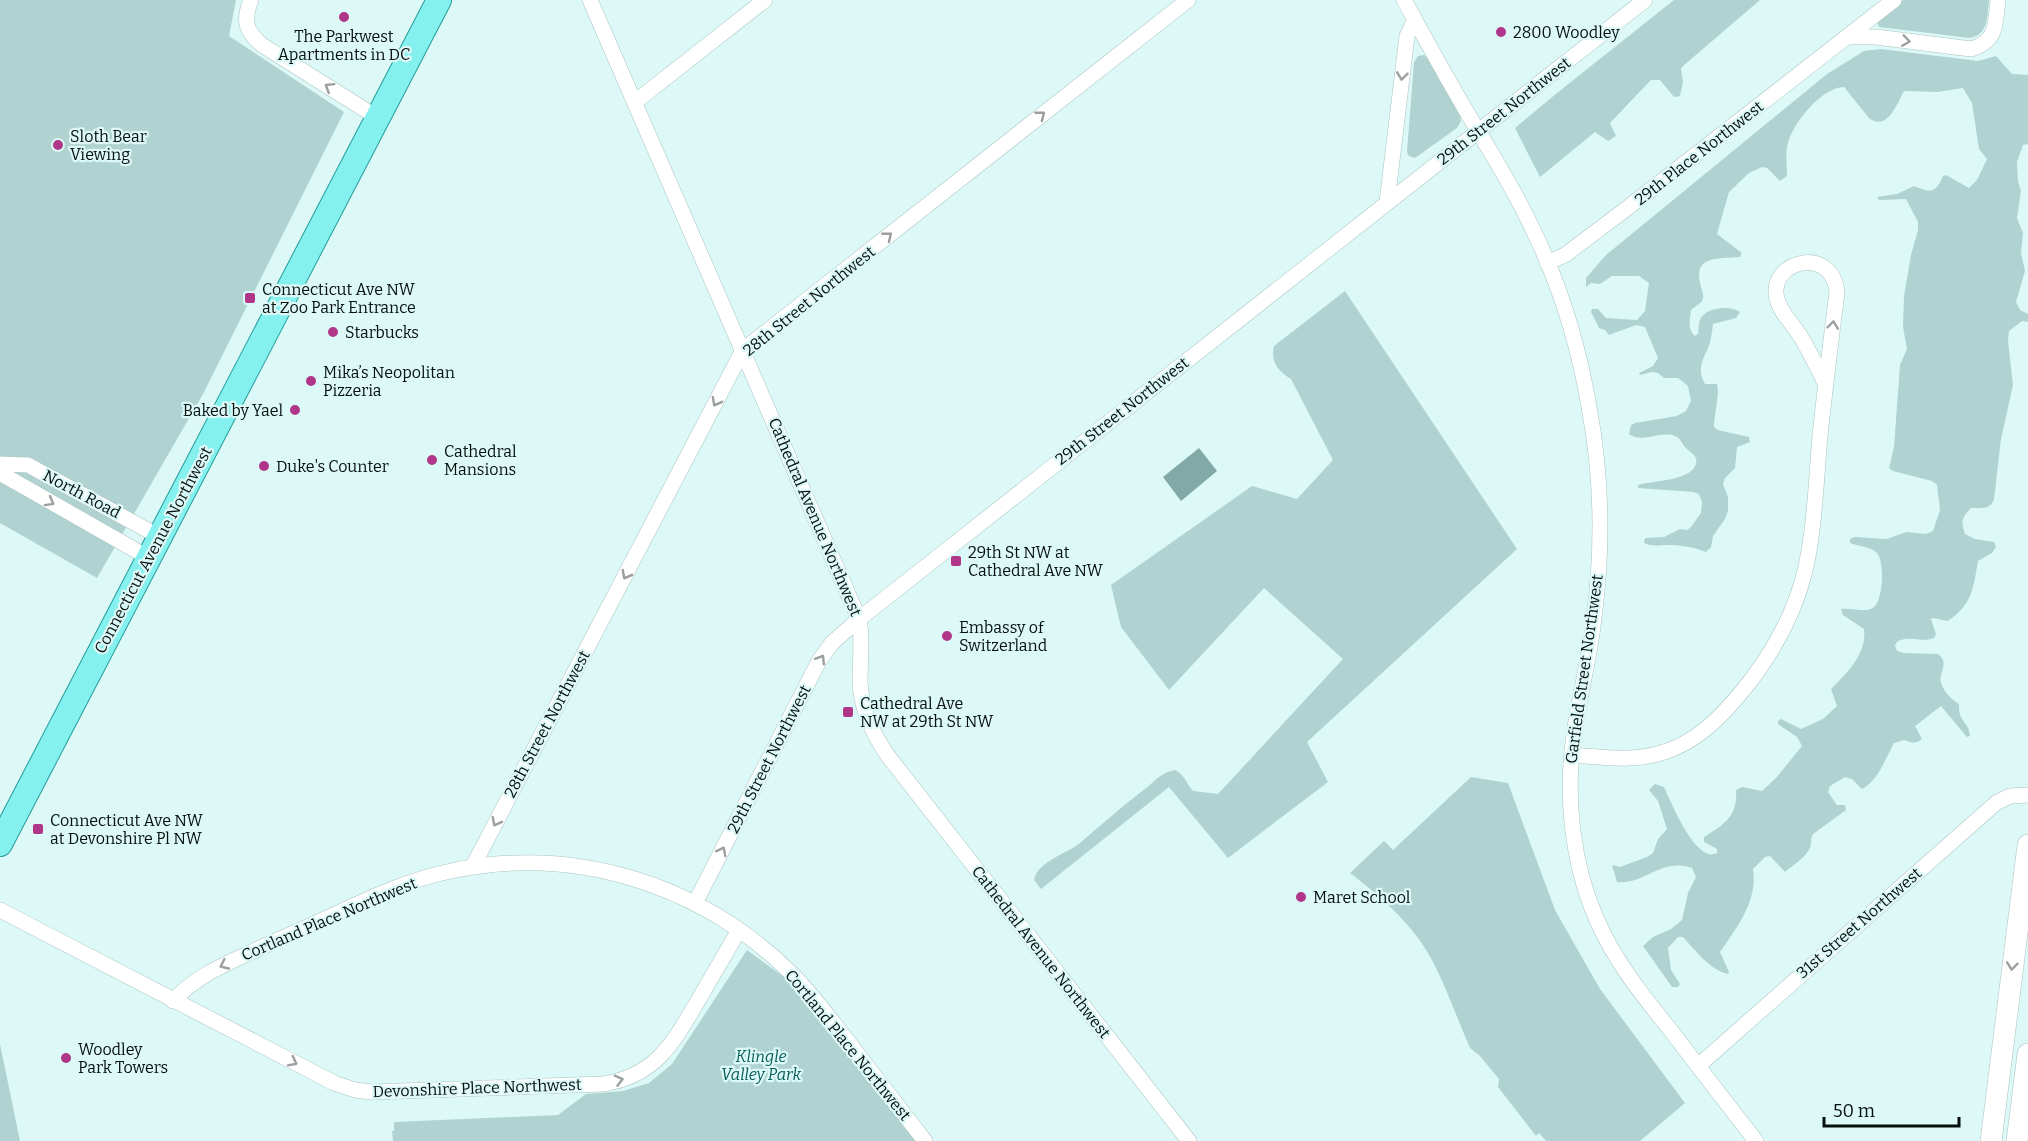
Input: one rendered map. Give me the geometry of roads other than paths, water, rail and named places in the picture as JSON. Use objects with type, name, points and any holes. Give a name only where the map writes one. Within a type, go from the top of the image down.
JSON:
[{"type":"main road","name":"Connecticut Avenue Northwest","points":[[0,844],[439,0]]},
{"type":"main road","points":[[1991,1141],[2023,922],[2028,845]]},
{"type":"main road","points":[[2018,1141],[2028,1054]]},
{"type":"street","points":[[251,0],[245,17],[248,31],[252,36],[378,118]]},
{"type":"street","name":"Cathedral Avenue Northwest","points":[[590,0],[859,619],[862,642],[862,697],[869,722],[879,743],[1189,1141]]},
{"type":"street","points":[[635,102],[765,0]]},
{"type":"street","name":"28th Street Northwest","points":[[473,867],[743,350],[1188,0]]},
{"type":"street","name":"Garfield Street Northwest","points":[[1404,0],[1535,233],[1566,313],[1591,417],[1599,488],[1597,598],[1571,755],[1570,783],[1572,824],[1581,872],[1596,917],[1611,950],[1627,975],[1756,1141]]},
{"type":"street","name":"29th Street Northwest","points":[[695,903],[819,661],[832,643],[859,619],[1645,0]]},
{"type":"street","name":"29th Place Northwest","points":[[1547,263],[1565,255],[1626,210],[1894,0]]},
{"type":"street","points":[[1847,37],[1876,37],[1971,49],[1982,46],[1990,40],[1994,32],[1998,0]]},
{"type":"street","points":[[1387,202],[1407,36],[1415,20]]},
{"type":"street","points":[[1571,755],[1636,758],[1677,747],[1700,734],[1719,718],[1749,684],[1787,619],[1804,572],[1813,522],[1825,383],[1837,292],[1836,281],[1831,273],[1813,263],[1801,262],[1783,274],[1776,286],[1776,296],[1779,307],[1798,332],[1825,383]]},
{"type":"street","name":"North Road","points":[[0,464],[28,465],[160,537]]},
{"type":"street","name":"North Road","points":[[0,472],[149,558]]},
{"type":"street","name":"31st Street Northwest","points":[[1698,1066],[1996,803],[2010,796],[2028,795]]},
{"type":"street","name":"Cortland Place Northwest","points":[[173,1000],[206,973],[377,895],[422,878],[473,867],[522,862],[590,868],[654,884],[695,903],[769,952],[810,994],[925,1141]]},
{"type":"street","name":"Devonshire Place Northwest","points":[[0,910],[334,1083],[361,1091],[383,1092],[613,1082],[631,1077],[648,1067],[669,1047],[739,930]]},
{"type":"place","name":"The Parkwest Apartments in DC","points":[[344,17]]},
{"type":"place","name":"2800 Woodley","points":[[1501,32]]},
{"type":"place","name":"Sloth Bear Viewing","points":[[58,145]]},
{"type":"place","name":"Connecticut Ave NW at Zoo Park Entrance","points":[[250,298]]},
{"type":"place","name":"Starbucks","points":[[333,332]]},
{"type":"place","name":"Mika’s Neopolitan Pizzeria","points":[[311,381]]},
{"type":"place","name":"Baked by Yael","points":[[295,410]]},
{"type":"place","name":"Cathedral Mansions","points":[[432,460]]},
{"type":"place","name":"Duke's Counter","points":[[264,466]]},
{"type":"place","name":"29th St NW at Cathedral Ave NW","points":[[956,561]]},
{"type":"place","name":"Embassy of Switzerland","points":[[947,636]]},
{"type":"place","name":"Cathedral Ave NW at 29th St NW","points":[[848,712]]},
{"type":"place","name":"Connecticut Ave NW at Devonshire Pl NW","points":[[38,829]]},
{"type":"place","name":"Maret School","points":[[1301,897]]},
{"type":"place","name":"Woodley Park Towers","points":[[66,1058]]},
{"type":"park label","name":"Klingle Valley Park","points":[[761,1065]]}]
